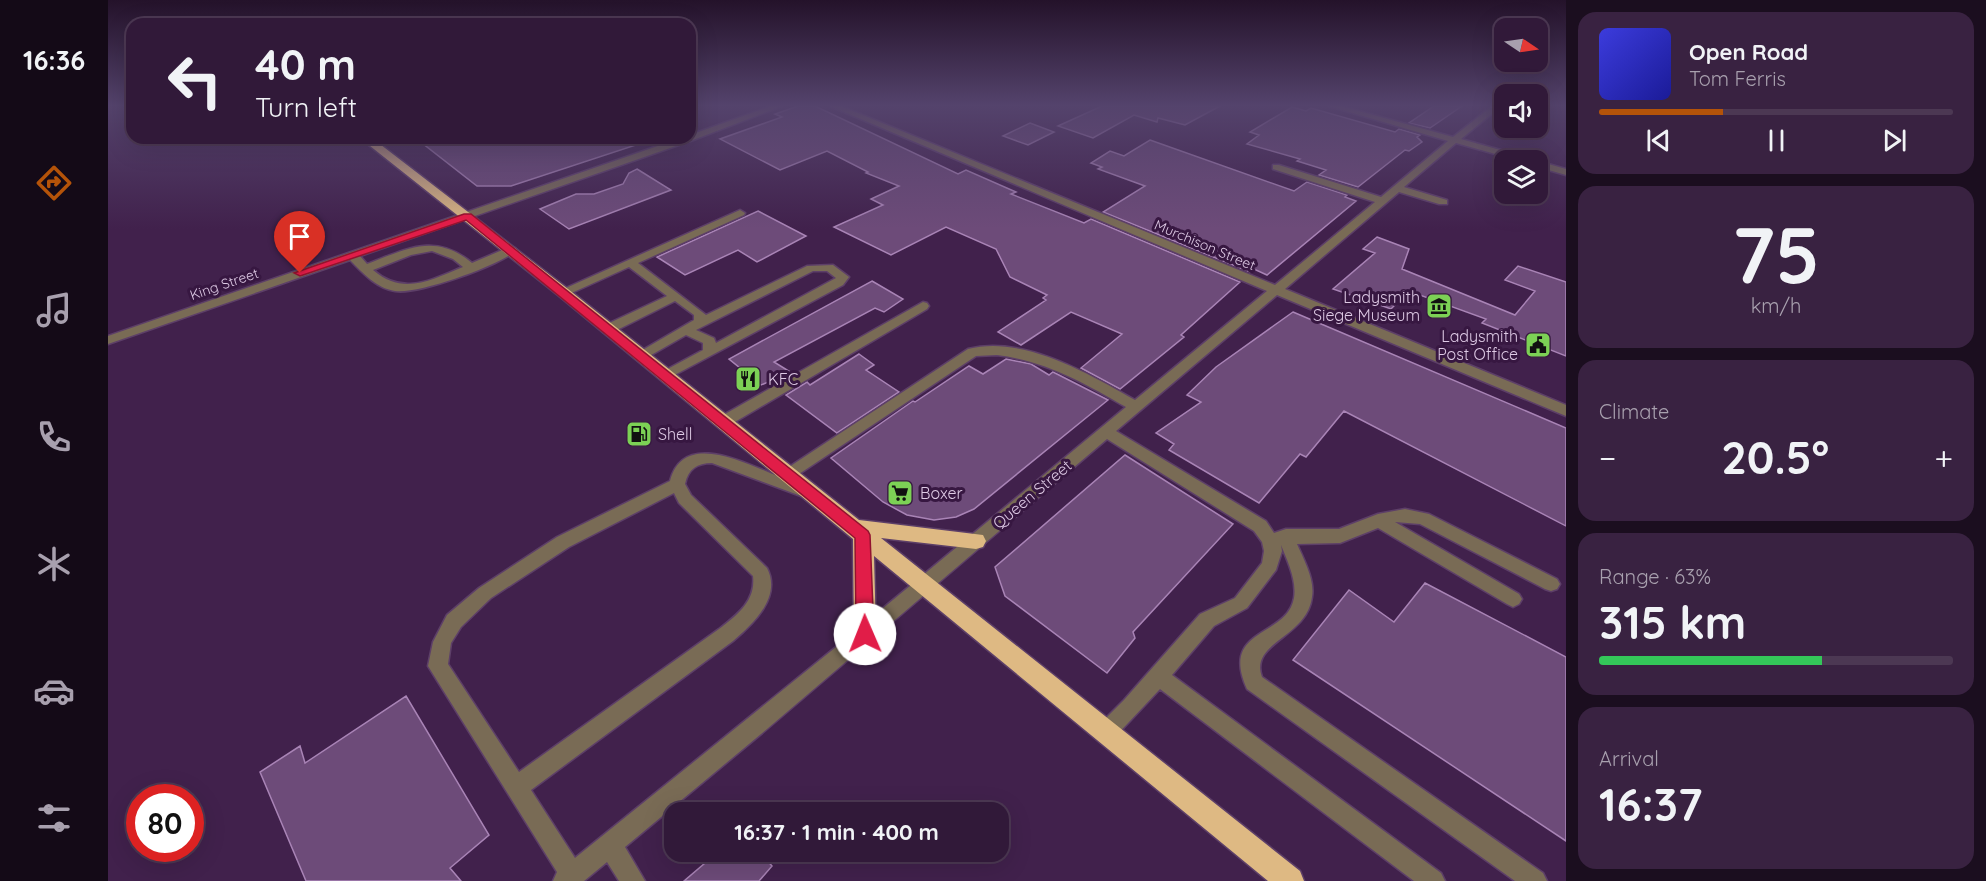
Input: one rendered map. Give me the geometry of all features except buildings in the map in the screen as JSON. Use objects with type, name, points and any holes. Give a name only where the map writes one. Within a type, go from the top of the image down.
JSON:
[{"type":"highway","points":[[377,147],[511,250],[667,375],[1290,881]]},
{"type":"highway","points":[[858,531],[976,541]]},
{"type":"highway","points":[[858,531],[865,634]]},
{"type":"street","name":"King Street","points":[[108,340],[661,147]]},
{"type":"street","name":"Murchison Street","points":[[932,147],[1566,411]]},
{"type":"street","name":"Queen Street","points":[[569,878],[735,745],[1136,406],[1383,201],[1442,148]]},
{"type":"street","points":[[1442,148],[1494,156]]},
{"type":"street","points":[[1276,167],[1383,201]]},
{"type":"street","points":[[1548,167],[1566,172]]},
{"type":"street","points":[[1397,188],[1443,202]]},
{"type":"street","points":[[563,292],[740,213]]},
{"type":"street","points":[[366,269],[431,247],[444,248],[458,255],[471,267]]},
{"type":"street","points":[[352,255],[376,279],[395,288],[405,288],[432,282],[511,250]]},
{"type":"street","points":[[630,262],[697,310],[701,322]]},
{"type":"street","points":[[641,355],[701,322],[811,268],[829,267],[843,277],[839,282],[667,375]]},
{"type":"street","points":[[608,328],[676,296]]},
{"type":"street","points":[[723,422],[923,306]]},
{"type":"street","points":[[684,331],[703,336],[711,345],[710,351]]},
{"type":"street","points":[[789,475],[961,358],[974,352],[1009,351],[1053,361],[1136,406]]},
{"type":"street","points":[[1106,432],[1278,538],[1301,581],[1303,599],[1294,619],[1254,648],[1248,662],[1248,672],[1254,683],[1535,881]]},
{"type":"street","points":[[516,787],[726,635],[747,617],[759,600],[765,585],[761,573],[685,499],[677,484],[680,472],[694,460],[712,458],[810,493]]},
{"type":"street","points":[[569,878],[516,787],[438,666],[442,642],[454,621],[485,593],[563,542],[677,484]]},
{"type":"street","points":[[1278,538],[1340,536],[1378,520],[1405,515],[1423,518],[1551,584]]},
{"type":"street","points":[[1378,520],[1513,599]]},
{"type":"street","points":[[1106,732],[1207,620],[1241,603],[1270,565],[1278,538]]},
{"type":"street","points":[[1158,676],[1433,881]]},
{"type":"street","points":[[610,845],[633,881]]},
{"type":"place","name":"Ladysmith Siege Museum","points":[[1439,306]]},
{"type":"place","name":"Ladysmith Post Office","points":[[1538,345]]},
{"type":"place","name":"KFC","points":[[748,379]]},
{"type":"place","name":"Shell","points":[[639,434]]},
{"type":"place","name":"Boxer","points":[[900,493]]},
{"type":"route","points":[[300,273],[467,216],[863,535],[865,634]]}]
